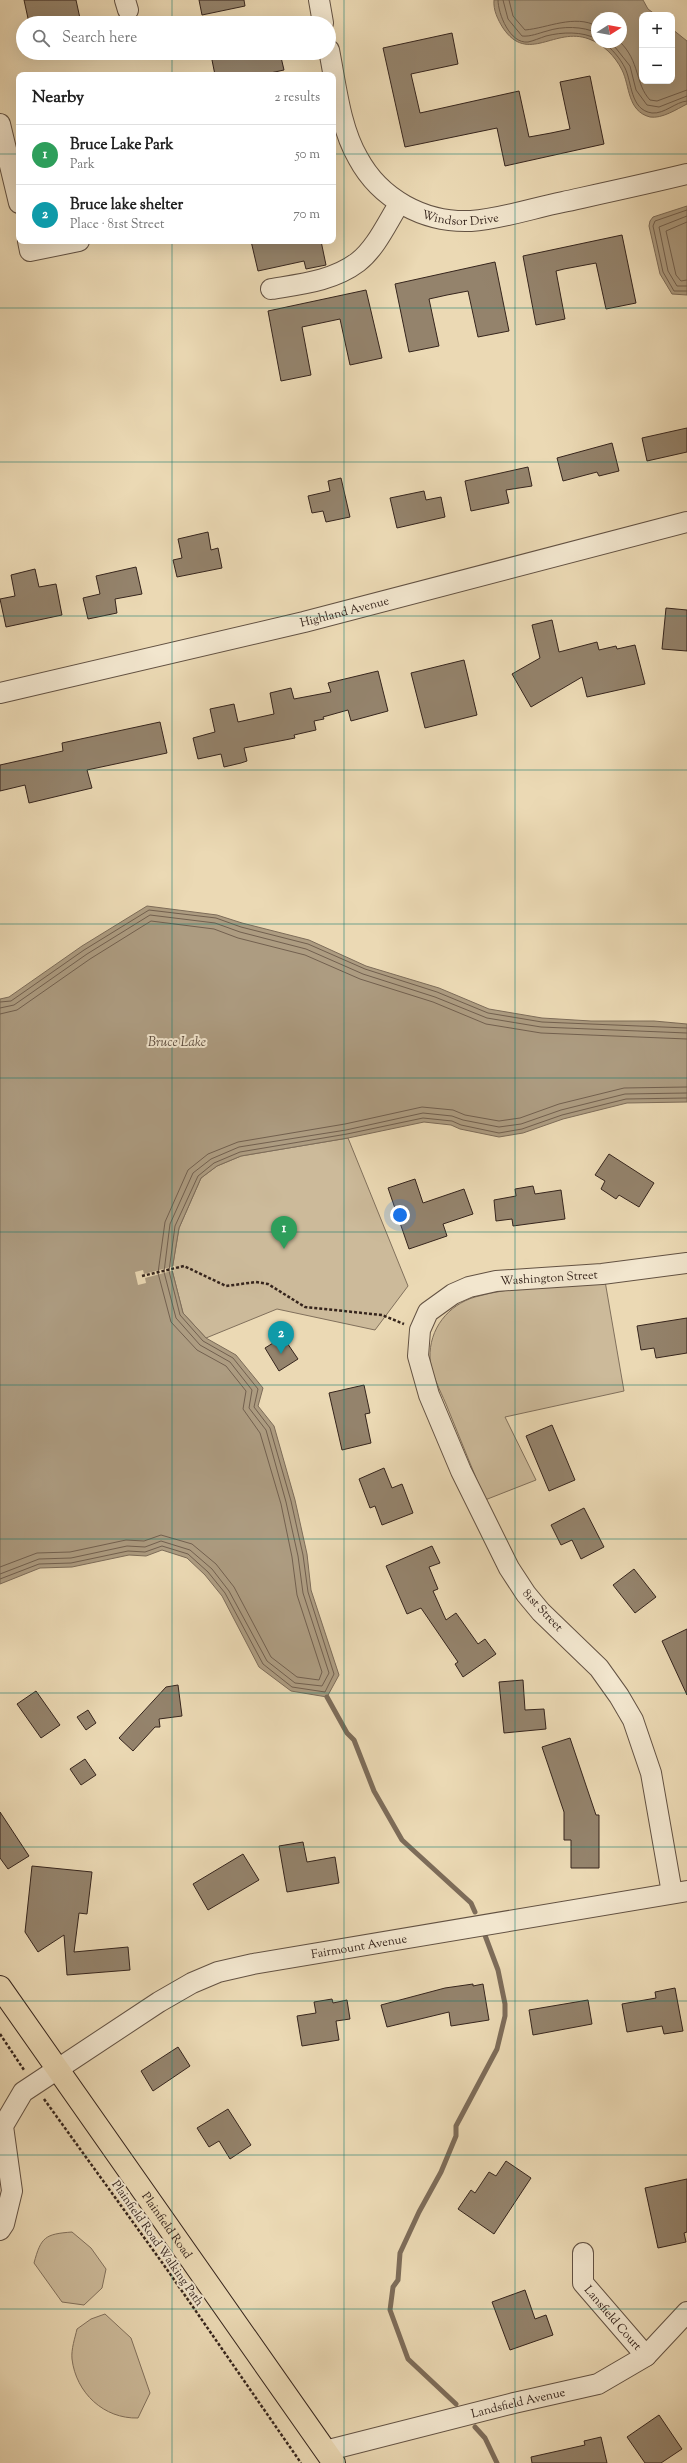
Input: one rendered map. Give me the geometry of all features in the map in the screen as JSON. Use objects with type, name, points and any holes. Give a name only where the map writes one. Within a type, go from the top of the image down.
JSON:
[{"type":"main road","name":"Plainfield Road","points":[[0,1987],[57,2071],[330,2457]]},
{"type":"street","points":[[319,0],[322,16]]},
{"type":"street","name":"Windsor Drive","points":[[331,60],[334,72]]},
{"type":"street","name":"Windsor Drive","points":[[336,81],[346,128],[357,158],[372,178],[399,204],[434,217],[471,221],[687,174]]},
{"type":"street","points":[[0,124],[16,191]]},
{"type":"street","points":[[271,289],[325,280],[359,262],[375,242],[399,204]]},
{"type":"street","points":[[29,244],[30,251],[64,244]]},
{"type":"street","name":"Highland Avenue","points":[[0,693],[304,622],[687,522]]},
{"type":"street","name":"Washington Street","points":[[422,1326],[428,1312],[438,1303],[469,1286],[496,1282],[602,1274],[687,1263]]},
{"type":"street","name":"81st Street","points":[[422,1326],[418,1356],[429,1395],[477,1506],[509,1568],[536,1606],[599,1668],[619,1696],[633,1720],[651,1773],[680,1892]]},
{"type":"street","name":"Fairmount Avenue","points":[[1,2126],[23,2092],[57,2071],[159,2002],[192,1983],[218,1972],[253,1964],[680,1892]]},
{"type":"street","points":[[0,2230],[4,2224],[12,2191],[1,2126]]},
{"type":"street","name":"Lansfield Court","points":[[583,2253],[583,2283],[646,2356]]},
{"type":"street","name":"Landsfield Avenue","points":[[330,2457],[514,2403],[598,2384],[646,2356],[687,2312]]},
{"type":"path","points":[[142,1276],[184,1266],[226,1286],[256,1282],[268,1284],[304,1307],[382,1316],[422,1326]]},
{"type":"path","name":"Plainfield Road Walking Path","points":[[0,2034],[34,2085],[166,2268],[301,2463]]},
{"type":"shaded area","points":[[348,1138],[408,1286],[375,1330],[277,1309],[206,1338],[183,1313],[172,1270],[179,1228],[201,1178],[217,1166],[241,1156]]},
{"type":"shaded area","points":[[605,1281],[624,1391],[505,1417],[536,1480],[485,1500],[432,1370],[430,1358],[431,1347],[437,1328],[442,1320],[456,1306],[475,1297],[522,1288]]},
{"type":"shaded area","points":[[72,2232],[91,2248],[106,2269],[102,2288],[84,2305],[62,2302],[34,2263],[39,2247],[46,2238],[56,2234]]},
{"type":"shaded area","points":[[105,2314],[131,2338],[150,2393],[138,2418],[114,2414],[103,2409],[86,2393],[79,2383],[75,2371],[72,2355],[77,2329],[91,2319]]},
{"type":"water","points":[[494,0],[643,0],[648,9],[652,12],[639,12],[639,84],[675,84],[675,31],[687,41],[687,104],[659,117],[650,117],[643,114],[633,104],[622,70],[612,55],[605,48],[627,48],[627,12],[591,12],[591,40],[577,36],[532,44],[522,44],[512,39],[503,28],[496,15]]},
{"type":"water","points":[[687,206],[687,295],[672,294],[660,274],[649,226],[653,217]]},
{"type":"water","name":"Bruce Lake","points":[[147,906],[217,915],[309,940],[366,966],[439,988],[489,1009],[542,1018],[591,1021],[654,1021],[687,1024],[687,1102],[627,1103],[563,1119],[523,1133],[499,1137],[460,1129],[451,1125],[424,1122],[348,1138],[241,1156],[217,1166],[201,1178],[179,1228],[172,1270],[183,1313],[206,1338],[236,1355],[263,1388],[258,1406],[274,1426],[295,1500],[307,1554],[311,1590],[339,1675],[327,1697],[291,1691],[259,1667],[222,1596],[205,1575],[187,1558],[162,1550],[146,1556],[129,1555],[72,1567],[40,1568],[0,1584],[0,999],[9,997],[82,946]]},
{"type":"pier","points":[[175,1266],[175,1270],[145,1278],[146,1283],[138,1285],[135,1272],[143,1270],[144,1274]]},
{"type":"building","points":[[24,0],[76,0],[79,16],[27,16]]},
{"type":"building","points":[[199,0],[244,0],[245,6],[202,15]]},
{"type":"building","points":[[452,33],[458,64],[411,74],[420,113],[519,91],[529,137],[570,129],[560,82],[590,76],[604,144],[505,166],[497,128],[405,147],[383,48]]},
{"type":"building","points":[[212,60],[282,60],[284,70],[275,72],[214,72]]},
{"type":"building","points":[[622,235],[636,303],[606,309],[596,263],[564,269],[556,271],[565,319],[536,325],[523,256]]},
{"type":"building","points":[[252,244],[322,244],[326,265],[306,269],[304,261],[258,271]]},
{"type":"building","points":[[495,262],[509,331],[478,337],[468,291],[447,295],[429,299],[439,346],[409,352],[395,284]]},
{"type":"building","points":[[366,290],[382,358],[350,365],[340,319],[302,327],[311,375],[281,381],[268,311]]},
{"type":"building","points":[[687,428],[687,452],[647,461],[642,438]]},
{"type":"building","points":[[612,443],[619,471],[599,476],[597,472],[563,481],[557,458]]},
{"type":"building","points":[[528,467],[532,486],[506,490],[509,503],[471,511],[465,481]]},
{"type":"building","points":[[341,478],[350,517],[326,522],[323,511],[312,513],[308,496],[330,491],[328,481]]},
{"type":"building","points":[[424,491],[426,500],[441,497],[445,517],[397,528],[390,498]]},
{"type":"building","points":[[208,532],[211,550],[218,548],[222,568],[177,577],[173,560],[182,558],[178,539]]},
{"type":"building","points":[[136,567],[142,594],[115,599],[117,613],[88,619],[83,598],[100,594],[96,576]]},
{"type":"building","points":[[35,569],[39,587],[56,584],[62,615],[6,627],[0,599],[15,596],[11,575]]},
{"type":"building","points":[[666,608],[687,610],[687,651],[662,649]]},
{"type":"building","points":[[552,620],[559,652],[597,642],[599,650],[616,646],[617,649],[635,645],[645,684],[587,697],[582,677],[531,707],[512,674],[540,658],[532,625]]},
{"type":"building","points":[[464,660],[477,715],[425,728],[411,673]]},
{"type":"building","points":[[378,671],[388,711],[351,721],[348,710],[323,717],[324,719],[314,721],[316,730],[294,735],[295,738],[244,748],[247,761],[241,763],[224,767],[221,754],[198,759],[193,738],[215,732],[210,709],[234,704],[238,722],[274,714],[270,693],[291,688],[294,699],[331,692],[328,683]]},
{"type":"building","points":[[160,722],[167,753],[87,770],[92,788],[29,803],[25,785],[0,791],[0,765],[63,751],[62,743]]},
{"type":"building","points":[[609,1154],[654,1183],[639,1207],[619,1195],[616,1199],[601,1189],[605,1181],[595,1175]]},
{"type":"building","points":[[415,1179],[423,1203],[464,1189],[473,1214],[443,1224],[447,1236],[409,1249],[388,1188]]},
{"type":"building","points":[[533,1186],[535,1194],[561,1190],[565,1219],[513,1226],[512,1219],[496,1221],[494,1200],[516,1196],[515,1189]]},
{"type":"building","points":[[687,1318],[687,1353],[656,1358],[654,1348],[641,1350],[637,1326]]},
{"type":"building","points":[[283,1337],[298,1359],[279,1371],[265,1348]]},
{"type":"building","points":[[364,1385],[370,1413],[365,1414],[371,1443],[342,1450],[329,1393]]},
{"type":"building","points":[[552,1425],[575,1480],[549,1491],[526,1436]]},
{"type":"building","points":[[384,1468],[392,1488],[402,1484],[413,1513],[382,1525],[375,1506],[370,1508],[359,1479]]},
{"type":"building","points":[[584,1508],[604,1547],[581,1559],[572,1540],[561,1545],[551,1525]]},
{"type":"building","points":[[432,1546],[440,1563],[429,1567],[438,1589],[433,1591],[446,1620],[456,1613],[478,1644],[485,1639],[496,1654],[463,1677],[455,1664],[458,1662],[421,1608],[407,1614],[386,1566]]},
{"type":"building","points":[[634,1569],[656,1597],[635,1613],[613,1585]]},
{"type":"building","points":[[687,1629],[687,1695],[662,1641]]},
{"type":"building","points":[[523,1680],[525,1710],[544,1709],[546,1729],[504,1733],[499,1682]]},
{"type":"building","points":[[178,1685],[182,1716],[159,1719],[160,1727],[155,1727],[133,1751],[119,1738],[166,1687]]},
{"type":"building","points":[[36,1691],[60,1725],[41,1738],[17,1704]]},
{"type":"building","points":[[88,1710],[96,1723],[86,1730],[77,1717]]},
{"type":"building","points":[[570,1738],[596,1815],[599,1815],[599,1868],[571,1868],[571,1840],[564,1840],[564,1812],[542,1747]]},
{"type":"building","points":[[85,1759],[96,1775],[81,1785],[70,1769]]},
{"type":"building","points":[[0,1812],[29,1856],[8,1869],[0,1858]]},
{"type":"building","points":[[303,1842],[307,1862],[335,1857],[339,1883],[287,1892],[279,1846]]},
{"type":"building","points":[[243,1854],[259,1880],[208,1910],[193,1884]]},
{"type":"building","points":[[32,1866],[92,1872],[87,1914],[79,1913],[74,1952],[128,1947],[130,1970],[67,1975],[64,1935],[38,1952],[25,1932]]},
{"type":"building","points":[[473,1984],[473,1986],[483,1984],[489,2020],[451,2026],[449,2012],[387,2027],[381,2005],[445,1988]]},
{"type":"building","points":[[675,1988],[683,2031],[664,2034],[662,2026],[627,2032],[622,2004],[656,1998],[655,1992]]},
{"type":"building","points":[[332,1999],[333,2003],[347,2000],[350,2019],[336,2021],[339,2040],[302,2046],[297,2016],[316,2013],[314,2002]]},
{"type":"building","points":[[588,2000],[592,2024],[533,2035],[529,2010]]},
{"type":"building","points":[[178,2047],[190,2066],[153,2091],[141,2071]]},
{"type":"building","points":[[228,2109],[251,2145],[230,2159],[219,2141],[209,2147],[197,2128]]},
{"type":"building","points":[[506,2161],[531,2178],[494,2234],[458,2209],[471,2190],[475,2193],[489,2172],[496,2176]]},
{"type":"building","points":[[687,2179],[687,2232],[684,2233],[686,2242],[658,2248],[645,2188]]},
{"type":"building","points":[[525,2290],[535,2319],[546,2315],[553,2335],[510,2350],[492,2302]]},
{"type":"building","points":[[659,2415],[682,2449],[661,2463],[645,2463],[627,2437]]},
{"type":"building","points":[[601,2437],[607,2463],[532,2463],[531,2457],[585,2445],[584,2441]]},
{"type":"waterway","points":[[327,1697],[347,1733],[354,1740],[374,1791],[402,1840],[471,1903],[475,1912]]},
{"type":"waterway","points":[[456,2404],[408,2359],[390,2310],[393,2287],[398,2280],[400,2253],[419,2212],[441,2172],[456,2136],[456,2126],[497,2049],[505,2016],[505,2004],[498,1970],[483,1930]]},
{"type":"waterway","points":[[475,2427],[485,2438],[497,2463]]},
{"type":"place","name":"Bruce Lake Park","points":[[284,1249]]},
{"type":"place","name":"Bruce lake shelter","points":[[281,1354]]}]
